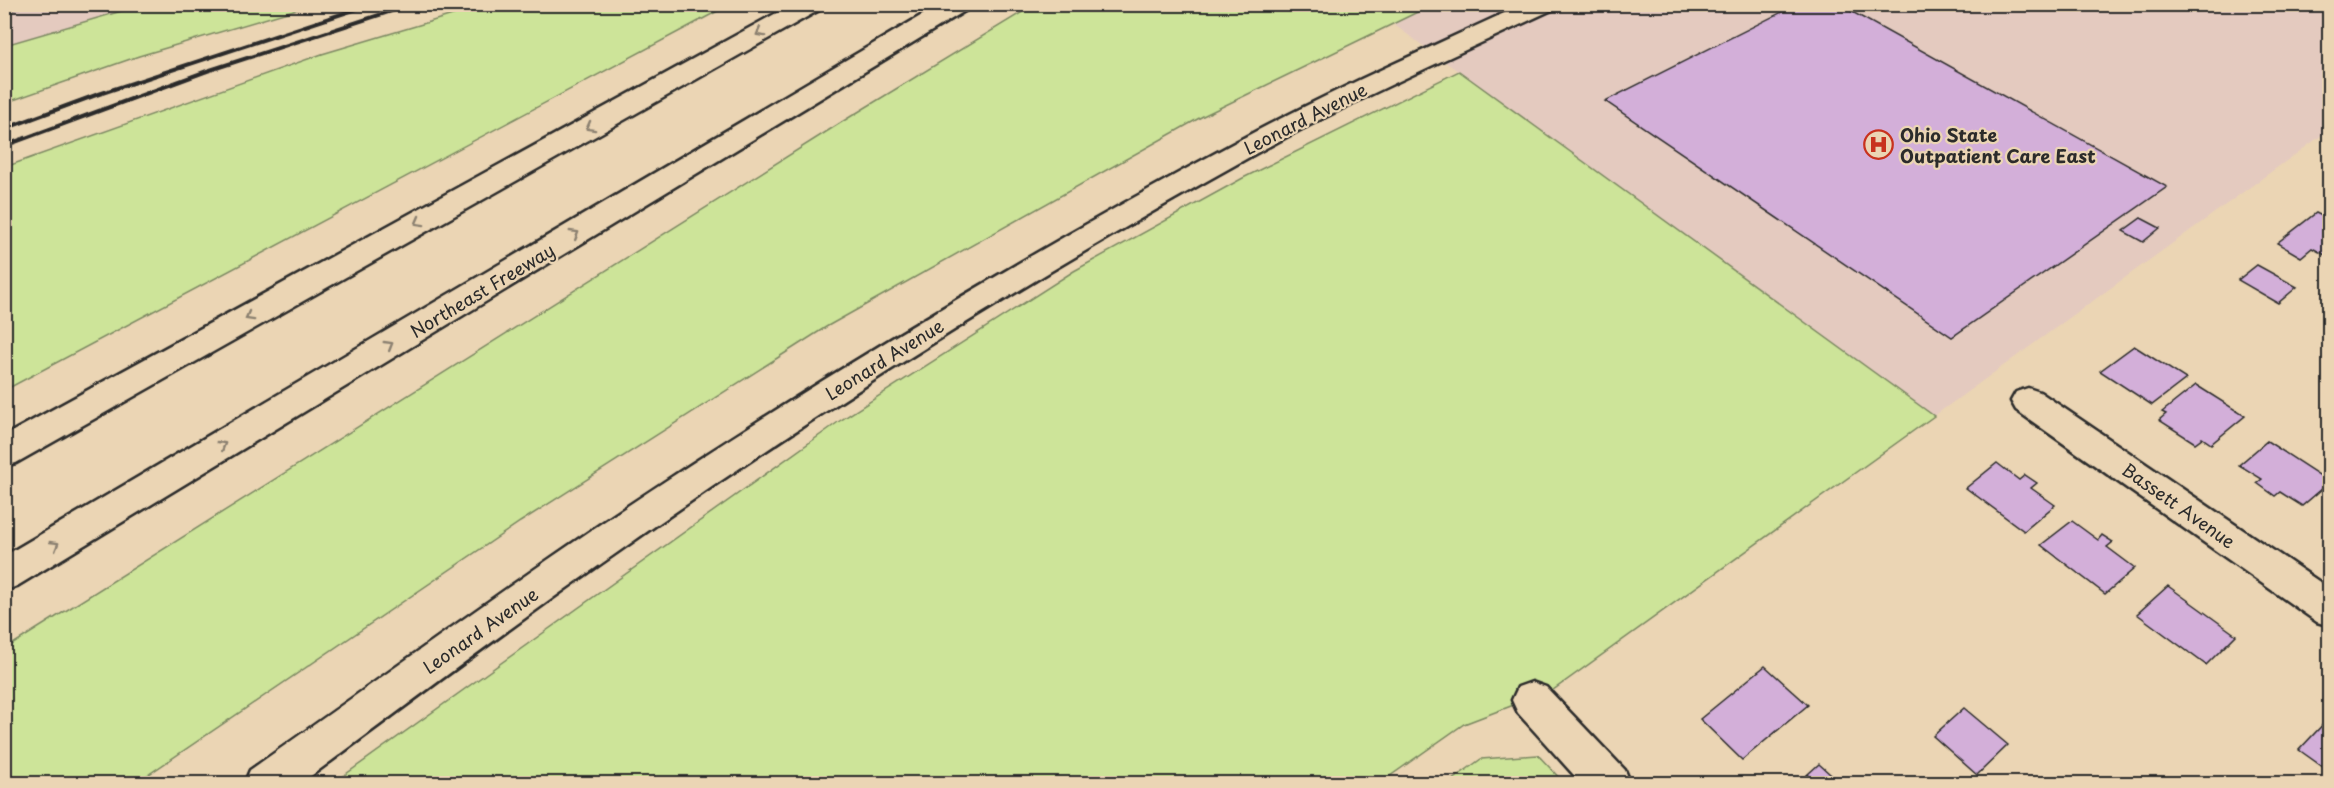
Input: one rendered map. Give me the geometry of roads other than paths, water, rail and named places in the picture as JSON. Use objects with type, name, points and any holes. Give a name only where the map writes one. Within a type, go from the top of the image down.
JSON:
[{"type":"main road","points":[[4,453],[812,4]]},
{"type":"main road","name":"Northeast Freeway","points":[[4,575],[958,4]]},
{"type":"main road","name":"Leonard Avenue","points":[[265,783],[605,542],[773,429],[917,338],[1066,249],[1245,148],[1358,91],[1545,4]]},
{"type":"main road","name":"Bassett Avenue","points":[[2028,401],[2330,610]]},
{"type":"main road","points":[[1532,700],[1610,783]]},
{"type":"railway","points":[[4,129],[96,95],[372,4]]},
{"type":"railway","points":[[4,146],[207,71],[413,4]]},
{"type":"place","name":"Ohio State Outpatient Care East","points":[[1879,144]]}]
